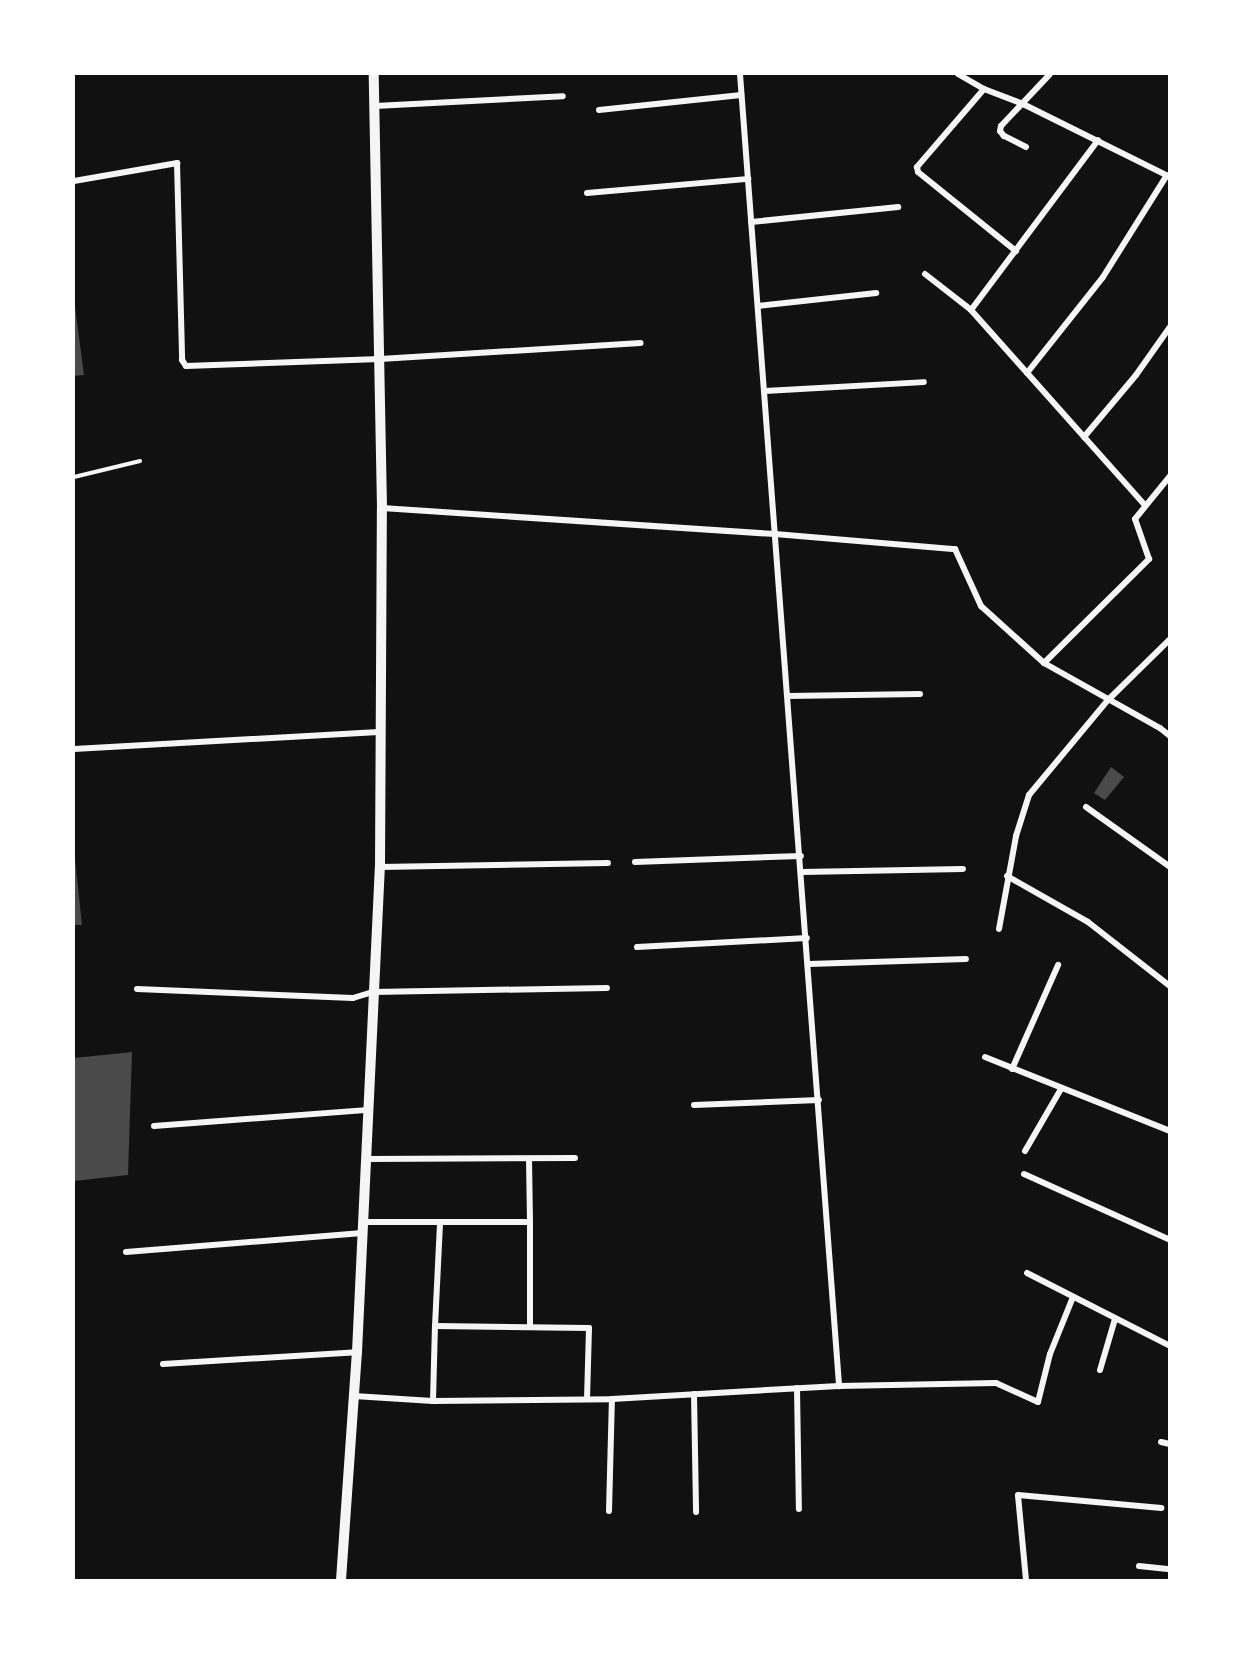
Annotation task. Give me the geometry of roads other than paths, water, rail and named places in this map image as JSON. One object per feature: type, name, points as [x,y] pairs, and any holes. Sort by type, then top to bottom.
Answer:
[{"type":"main road","points":[[341,1581],[357,1352],[380,867],[382,508],[374,74]]},
{"type":"street","points":[[740,74],[801,856],[839,1386]]},
{"type":"street","points":[[958,74],[984,89],[1023,104],[1168,176],[1103,277],[1027,373]]},
{"type":"street","points":[[1026,147],[1000,131],[1001,126],[1050,74]]},
{"type":"street","points":[[984,89],[917,167],[918,172],[1016,250]]},
{"type":"street","points":[[599,110],[741,95]]},
{"type":"street","points":[[375,106],[564,96]]},
{"type":"street","points":[[971,310],[1098,140]]},
{"type":"street","points":[[74,182],[177,163],[182,360],[186,366],[380,359],[641,342]]},
{"type":"street","points":[[587,193],[748,179]]},
{"type":"street","points":[[751,222],[898,207]]},
{"type":"street","points":[[925,274],[971,310],[1145,505]]},
{"type":"street","points":[[758,306],[876,294]]},
{"type":"street","points":[[1084,437],[1136,375],[1170,327]]},
{"type":"street","points":[[765,391],[924,382]]},
{"type":"street","points":[[1044,663],[1149,559],[1135,519],[1170,476]]},
{"type":"street","points":[[382,508],[775,534],[955,549],[981,606],[1044,663],[1160,728],[1170,736]]},
{"type":"street","points":[[999,929],[1007,876],[1029,795],[1108,700],[1170,639]]},
{"type":"street","points":[[788,696],[920,694]]},
{"type":"street","points":[[74,749],[379,732]]},
{"type":"street","points":[[1086,807],[1170,867]]},
{"type":"street","points":[[634,862],[801,856]]},
{"type":"street","points":[[380,867],[608,863]]},
{"type":"street","points":[[802,872],[963,869]]},
{"type":"street","points":[[1007,876],[1088,922],[1170,986]]},
{"type":"street","points":[[637,947],[807,938]]},
{"type":"street","points":[[809,964],[966,959]]},
{"type":"street","points":[[1012,1069],[1058,965]]},
{"type":"street","points":[[137,989],[353,998],[373,992],[607,988]]},
{"type":"street","points":[[985,1058],[1170,1131]]},
{"type":"street","points":[[1024,1151],[1061,1089]]},
{"type":"street","points":[[693,1105],[819,1100]]},
{"type":"street","points":[[154,1126],[368,1110]]},
{"type":"street","points":[[366,1159],[575,1158]]},
{"type":"street","points":[[529,1160],[530,1328]]},
{"type":"street","points":[[1024,1174],[1170,1240]]},
{"type":"street","points":[[126,1252],[440,1222],[530,1222]]},
{"type":"street","points":[[433,1401],[440,1222]]},
{"type":"street","points":[[1027,1273],[1170,1346]]},
{"type":"street","points":[[354,1396],[433,1401],[612,1399],[839,1386],[996,1383],[1038,1402],[1050,1354],[1073,1296]]},
{"type":"street","points":[[1100,1370],[1115,1319]]},
{"type":"street","points":[[435,1326],[589,1328],[587,1398]]},
{"type":"street","points":[[164,1364],[357,1352]]},
{"type":"street","points":[[797,1388],[799,1509]]},
{"type":"street","points":[[694,1394],[696,1512]]},
{"type":"street","points":[[609,1511],[612,1399]]},
{"type":"street","points":[[1161,1442],[1170,1444]]},
{"type":"street","points":[[1026,1581],[1018,1495],[1161,1508]]},
{"type":"street","points":[[1139,1566],[1170,1569]]},
{"type":"lane","points":[[74,477],[140,461]]}]
